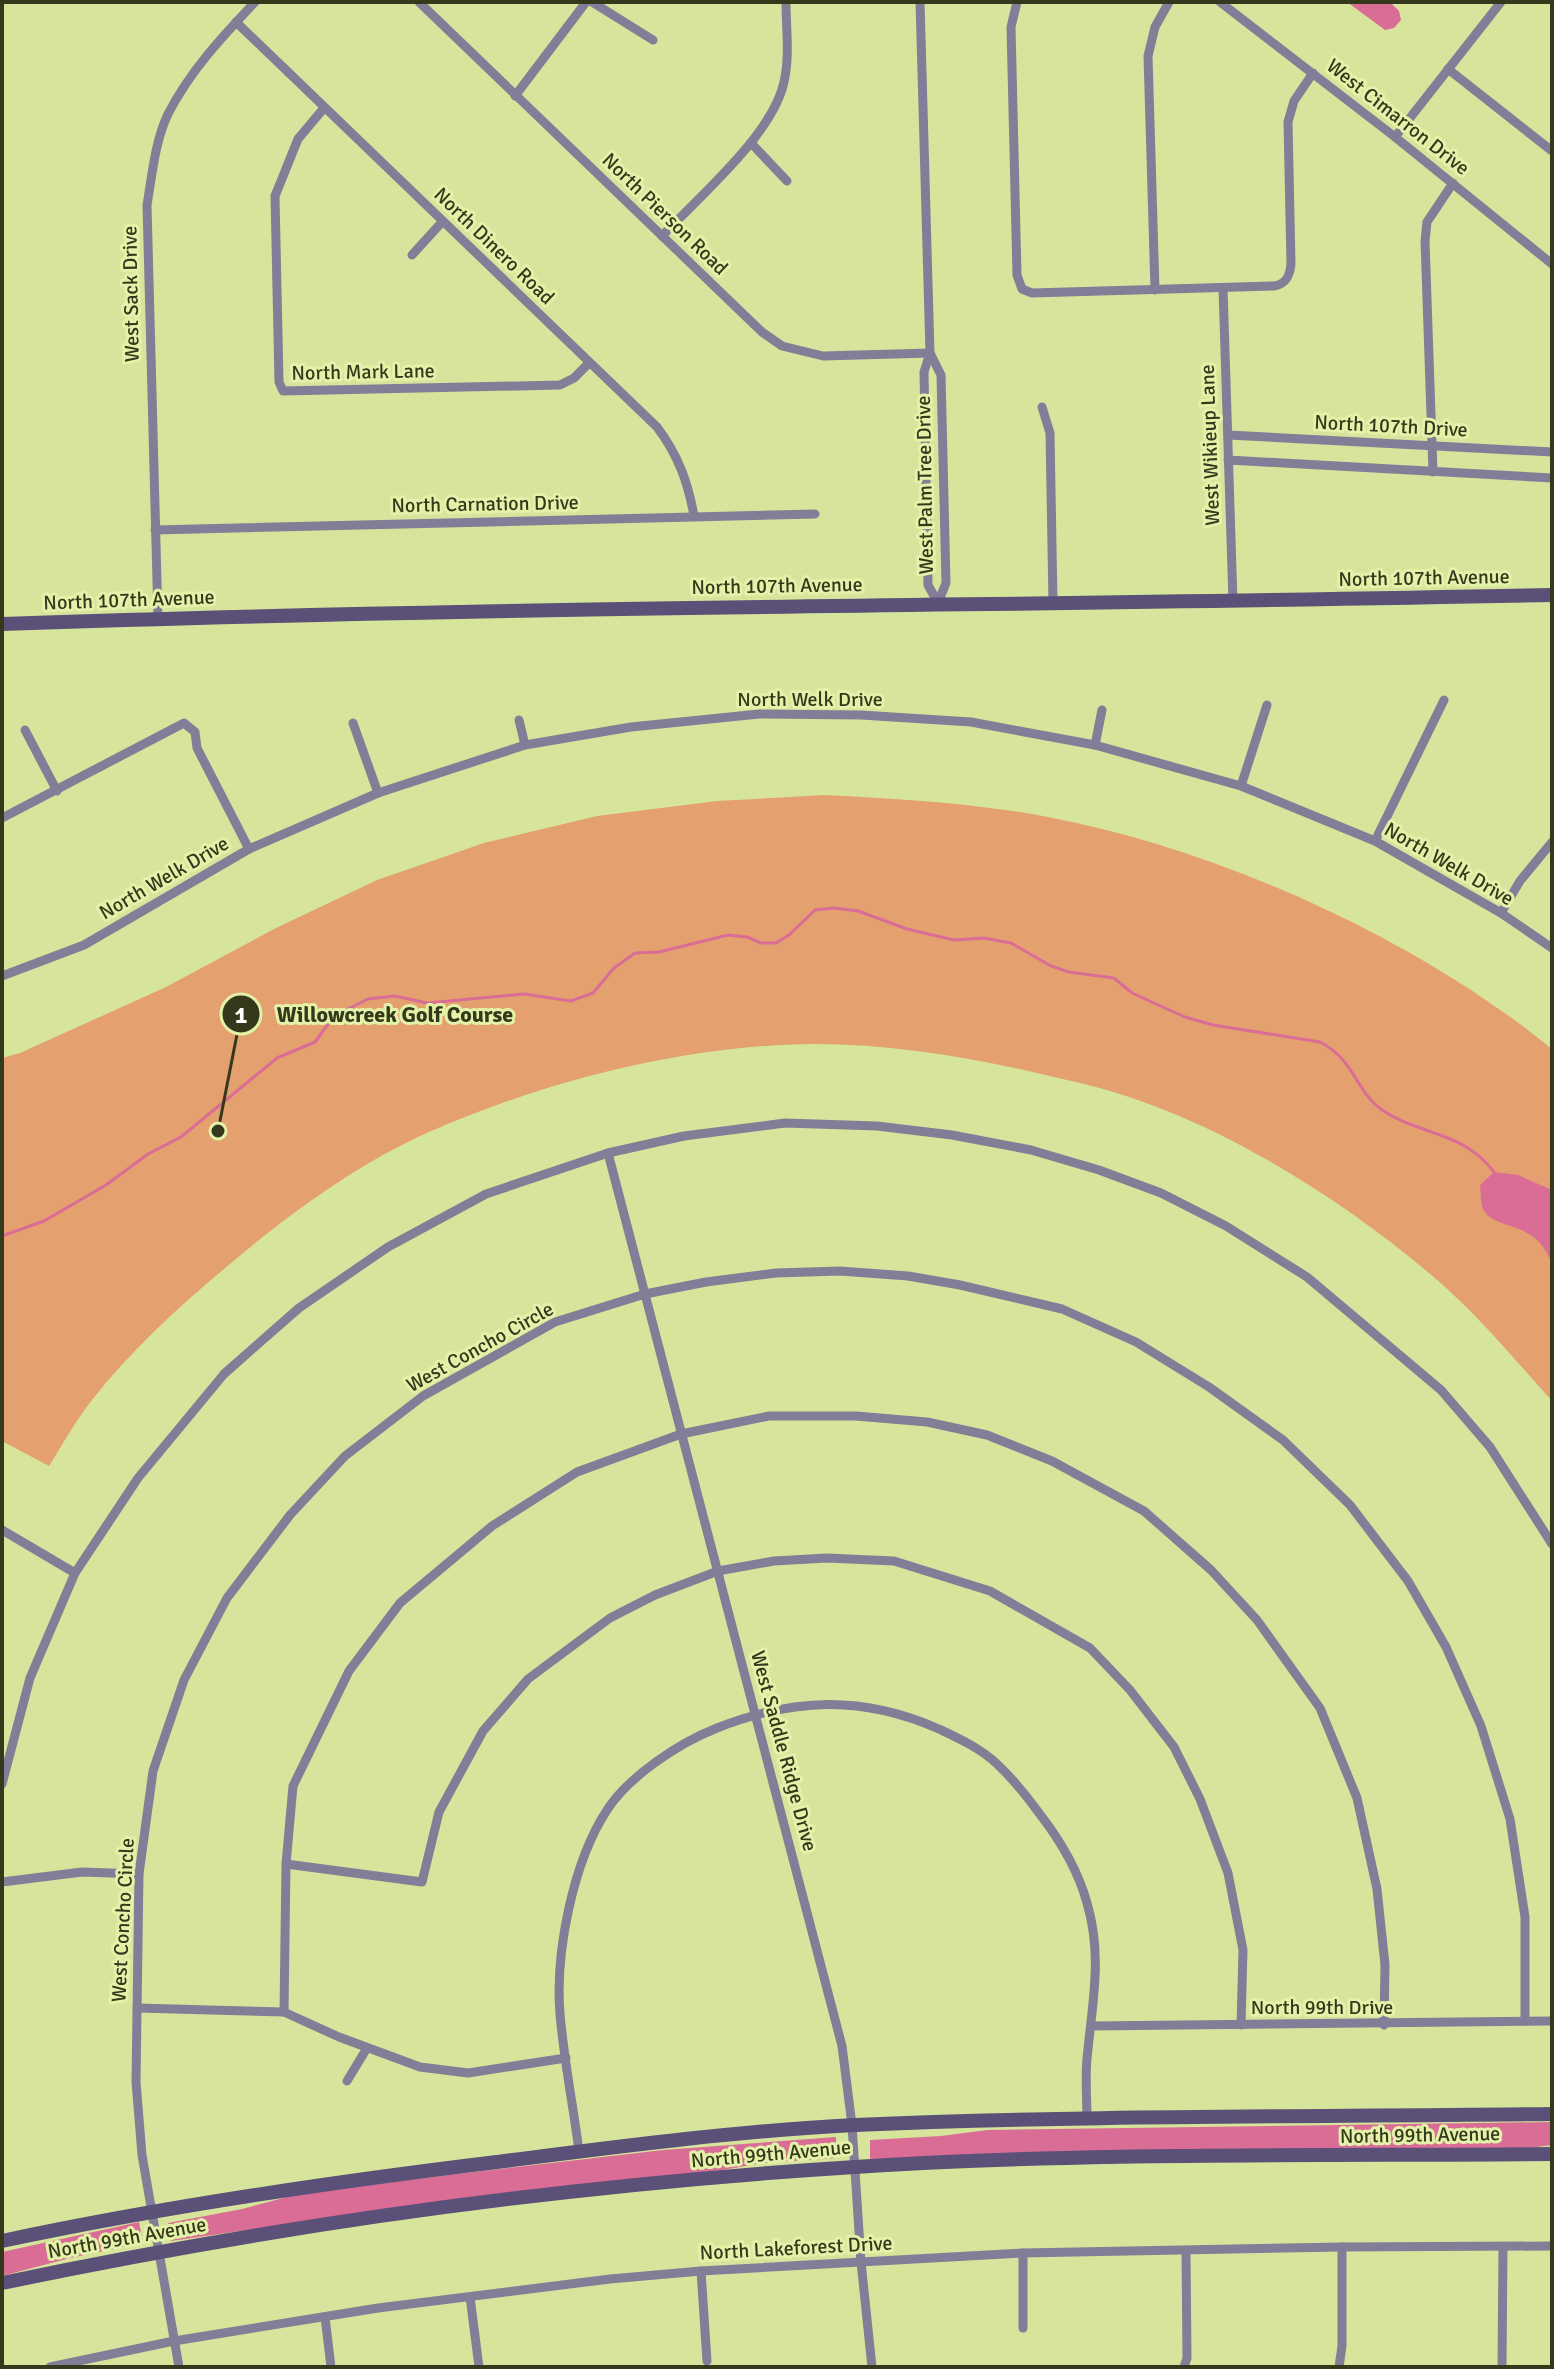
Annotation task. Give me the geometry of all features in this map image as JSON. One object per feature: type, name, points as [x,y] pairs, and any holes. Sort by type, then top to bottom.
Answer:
[{"type":"main road","name":"North 107th Avenue","points":[[2,624],[938,603],[1233,602],[1552,595]]},
{"type":"main road","name":"North 99th Avenue","points":[[2,2241],[151,2210],[352,2180],[579,2151],[852,2125],[1552,2114]]},
{"type":"main road","name":"North 99th Avenue","points":[[2,2283],[158,2252],[380,2215],[610,2188],[854,2167],[1014,2160],[1552,2154]]},
{"type":"street","name":"West Sack Drive","points":[[158,619],[147,205],[167,117],[200,61],[255,2]]},
{"type":"street","name":"North Pierson Road","points":[[419,2],[762,332],[782,346],[823,356],[930,353]]},
{"type":"street","points":[[515,96],[589,2],[653,40]]},
{"type":"street","points":[[662,236],[751,143],[778,101],[787,59],[786,2]]},
{"type":"street","name":"West Palm Tree Drive","points":[[920,2],[930,353],[924,372],[928,585],[938,603]]},
{"type":"street","points":[[1017,2],[1011,27],[1017,275],[1022,289],[1037,293],[1282,284],[1289,275],[1288,122],[1294,101],[1313,73]]},
{"type":"street","points":[[1155,290],[1148,56],[1155,27],[1169,2]]},
{"type":"street","name":"West Cimarron Drive","points":[[1220,2],[1395,137],[1552,264]]},
{"type":"street","points":[[1395,137],[1501,2]]},
{"type":"street","name":"North Dinero Road","points":[[236,22],[664,437],[685,476],[694,516]]},
{"type":"street","points":[[1448,69],[1552,151]]},
{"type":"street","name":"North Mark Lane","points":[[324,108],[298,139],[275,196],[279,382],[283,391],[560,385],[574,378],[589,363]]},
{"type":"street","points":[[751,143],[787,181]]},
{"type":"street","points":[[1433,472],[1425,241],[1427,222],[1453,183]]},
{"type":"street","points":[[412,255],[442,222]]},
{"type":"street","name":"West Wikieup Lane","points":[[1223,288],[1233,602]]},
{"type":"street","name":"West Palm Tree Drive","points":[[930,353],[941,375],[946,583],[938,603]]},
{"type":"street","points":[[1042,407],[1050,433],[1053,603]]},
{"type":"street","name":"North 107th Drive","points":[[1228,435],[1552,452]]},
{"type":"street","points":[[1228,460],[1552,478]]},
{"type":"street","name":"North Carnation Drive","points":[[155,530],[815,514]]},
{"type":"street","points":[[1375,841],[1444,700]]},
{"type":"street","points":[[1241,786],[1267,705]]},
{"type":"street","points":[[1095,745],[1102,710]]},
{"type":"street","name":"North Welk Drive","points":[[2,976],[84,945],[249,849],[378,793],[525,745],[631,727],[759,714],[861,715],[971,722],[1095,745],[1182,767],[1241,786],[1375,841],[1501,913],[1552,948]]},
{"type":"street","points":[[519,720],[525,745]]},
{"type":"street","points":[[2,818],[184,723],[195,732],[197,748],[249,849]]},
{"type":"street","points":[[353,723],[378,793]]},
{"type":"street","points":[[25,730],[57,791]]},
{"type":"street","points":[[1501,913],[1520,881],[1552,842]]},
{"type":"street","points":[[2,1784],[30,1678],[75,1573],[138,1478],[224,1374],[299,1308],[388,1247],[486,1194],[608,1153],[684,1136],[785,1123],[877,1126],[952,1135],[1031,1150],[1161,1193],[1226,1226],[1307,1277],[1441,1390],[1490,1447],[1549,1532],[1552,1544]]},
{"type":"street","name":"West Saddle Ridge Drive","points":[[608,1153],[842,2046],[852,2125],[872,2367]]},
{"type":"street","name":"West Concho Circle","points":[[179,2367],[136,2106],[139,1874],[153,1771],[184,1680],[227,1598],[290,1515],[345,1456],[423,1396],[555,1322],[645,1294],[706,1282],[802,1272],[840,1271],[908,1276],[960,1285],[1062,1309],[1136,1342],[1209,1387],[1283,1440],[1350,1505],[1408,1581],[1446,1647],[1481,1726],[1510,1819],[1525,1917],[1525,2021]]},
{"type":"street","points":[[284,2012],[286,1864],[293,1786],[349,1671],[400,1603],[492,1526],[577,1472],[681,1434],[769,1416],[856,1416],[927,1422],[987,1435],[1052,1461],[1144,1511],[1211,1570],[1257,1620],[1320,1708],[1357,1798],[1377,1889],[1385,1965],[1384,2025]]},
{"type":"street","points":[[2,1530],[75,1573]]},
{"type":"street","points":[[286,1864],[422,1882],[439,1812],[483,1731],[528,1679],[574,1642],[610,1618],[655,1595],[718,1571],[774,1561],[827,1558],[894,1561],[990,1591],[1090,1648],[1130,1690],[1174,1747],[1200,1799],[1228,1873],[1243,1950],[1241,2025]]},
{"type":"street","points":[[579,2151],[559,2011],[563,1934],[579,1869],[607,1809],[643,1771],[693,1738],[754,1714],[829,1703],[872,1707],[908,1716],[960,1739],[994,1761],[1021,1788],[1061,1842],[1087,1902],[1097,1958],[1087,2060],[1087,2119]]},
{"type":"street","points":[[2,1882],[82,1872],[139,1874]]},
{"type":"street","points":[[137,2008],[284,2012],[420,2067],[468,2073],[566,2058]]},
{"type":"street","name":"North 99th Drive","points":[[1092,2026],[1552,2021]]},
{"type":"street","points":[[347,2081],[367,2048]]},
{"type":"street","name":"North Lakeforest Drive","points":[[50,2367],[174,2341],[325,2317],[610,2279],[701,2271],[1023,2253],[1552,2246]]},
{"type":"street","points":[[1339,2367],[1342,2346],[1342,2247]]},
{"type":"street","points":[[1502,2367],[1503,2247]]},
{"type":"street","points":[[1184,2367],[1187,2358],[1186,2251]]},
{"type":"street","points":[[1023,2253],[1023,2328]]},
{"type":"street","points":[[701,2271],[707,2361]]},
{"type":"street","points":[[470,2297],[479,2367]]},
{"type":"street","points":[[325,2317],[331,2367]]},
{"type":"shaded area","points":[[1347,2],[1390,2],[1399,11],[1401,20],[1394,28],[1385,30]]},
{"type":"shaded area","points":[[825,795],[937,802],[1020,812],[1114,832],[1181,852],[1314,904],[1378,936],[1440,971],[1552,1049],[1552,1401],[1467,1308],[1403,1252],[1332,1200],[1215,1132],[1121,1094],[1024,1070],[919,1051],[814,1044],[716,1051],[617,1069],[520,1097],[401,1145],[296,1212],[189,1299],[107,1382],[80,1416],[49,1466],[2,1441],[2,1058],[20,1053],[166,987],[274,929],[377,880],[484,843],[597,816],[717,801]]},
{"type":"shaded area","points":[[1494,1172],[1518,1175],[1552,1190],[1552,1264],[1536,1239],[1498,1222],[1484,1211],[1480,1185]]},
{"type":"shaded area","points":[[1552,2122],[1552,2145],[1529,2148],[870,2159],[870,2140],[987,2130]]},
{"type":"shaded area","points":[[836,2137],[836,2158],[762,2163],[483,2196],[171,2241],[168,2223],[354,2186],[663,2150]]},
{"type":"shaded area","points":[[139,2222],[143,2243],[2,2276],[2,2252]]},
{"type":"waterway","points":[[2,1236],[44,1221],[106,1185],[148,1154],[181,1137],[277,1058],[315,1042],[334,1016],[368,999],[395,996],[427,1003],[524,994],[571,1001],[593,993],[614,968],[635,953],[659,952],[728,935],[747,937],[761,943],[776,943],[815,910],[834,908],[858,911],[907,929],[954,940],[984,938],[1011,943],[1051,966],[1069,972],[1114,978],[1132,993],[1185,1017],[1213,1025],[1320,1042],[1341,1058],[1373,1103],[1382,1110],[1468,1148],[1494,1172]]},
{"type":"place","name":"Willowcreek Golf Course","points":[[218,1131]]}]
